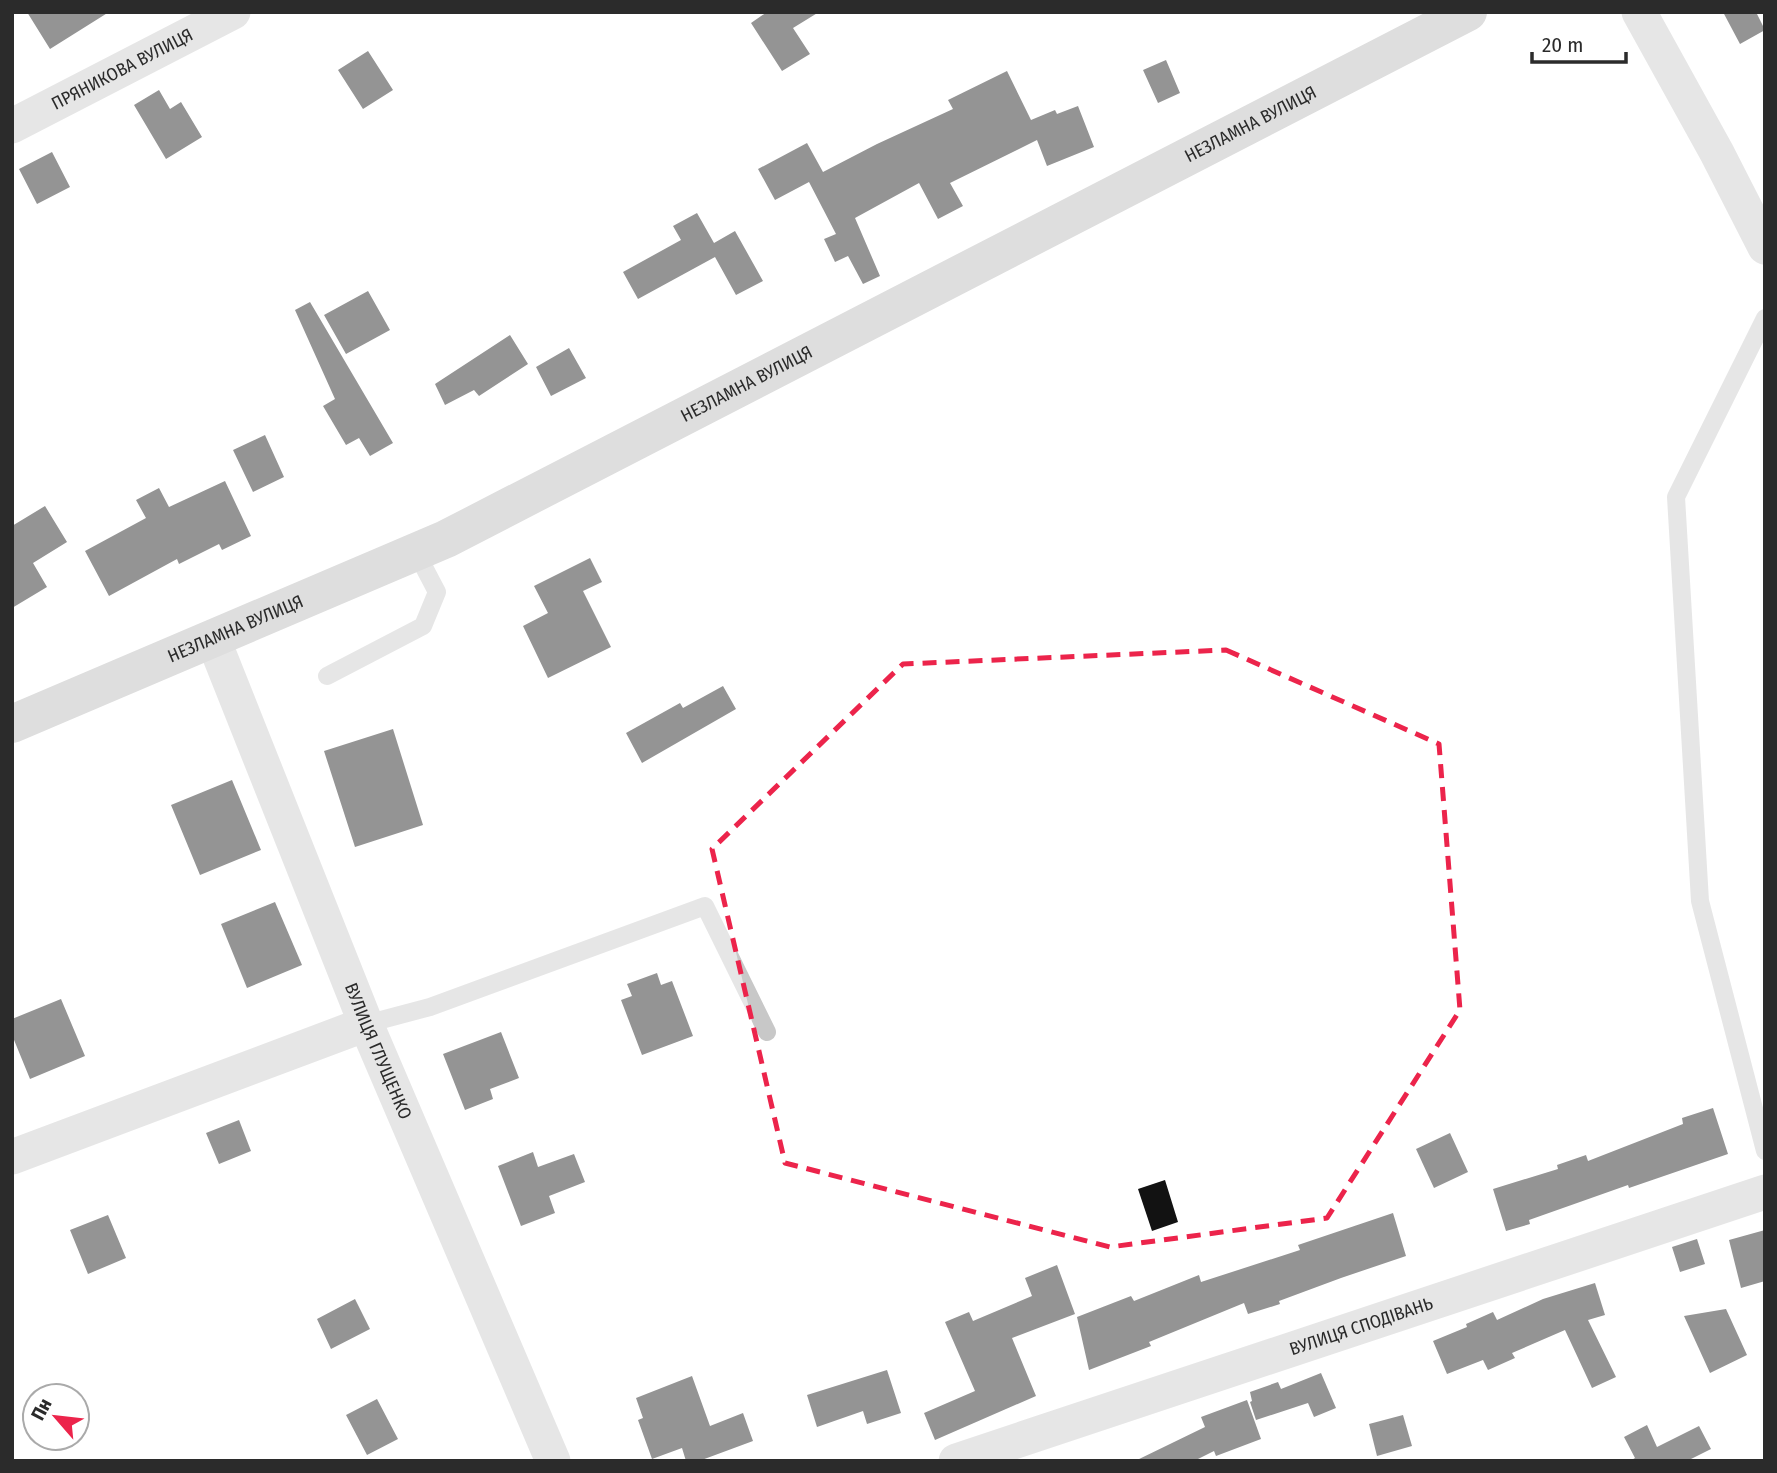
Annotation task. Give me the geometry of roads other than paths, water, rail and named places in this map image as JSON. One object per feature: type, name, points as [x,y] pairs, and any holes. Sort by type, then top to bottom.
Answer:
[{"type":"street","name":"ПРЯНИКОВА ВУЛИЦЯ","points":[[12,126],[233,12]]},
{"type":"street","name":"НЕЗЛАМНА ВУЛИЦЯ","points":[[12,724],[446,539],[1468,12]]},
{"type":"street","points":[[1639,12],[1717,153],[1765,247]]},
{"type":"street","name":"ВУЛИЦЯ ГЛУЩЕНКО","points":[[213,639],[366,1024],[553,1461]]},
{"type":"street","points":[[12,1157],[366,1024]]},
{"type":"street","name":"ВУЛИЦЯ СПОДІВАНЬ","points":[[956,1461],[1765,1192]]},
{"type":"lane","points":[[1765,318],[1676,497],[1700,901],[1765,1151]]},
{"type":"lane","points":[[327,676],[423,626],[437,592],[416,552]]},
{"type":"lane","points":[[366,1024],[430,1007],[705,906],[767,1032]]}]
